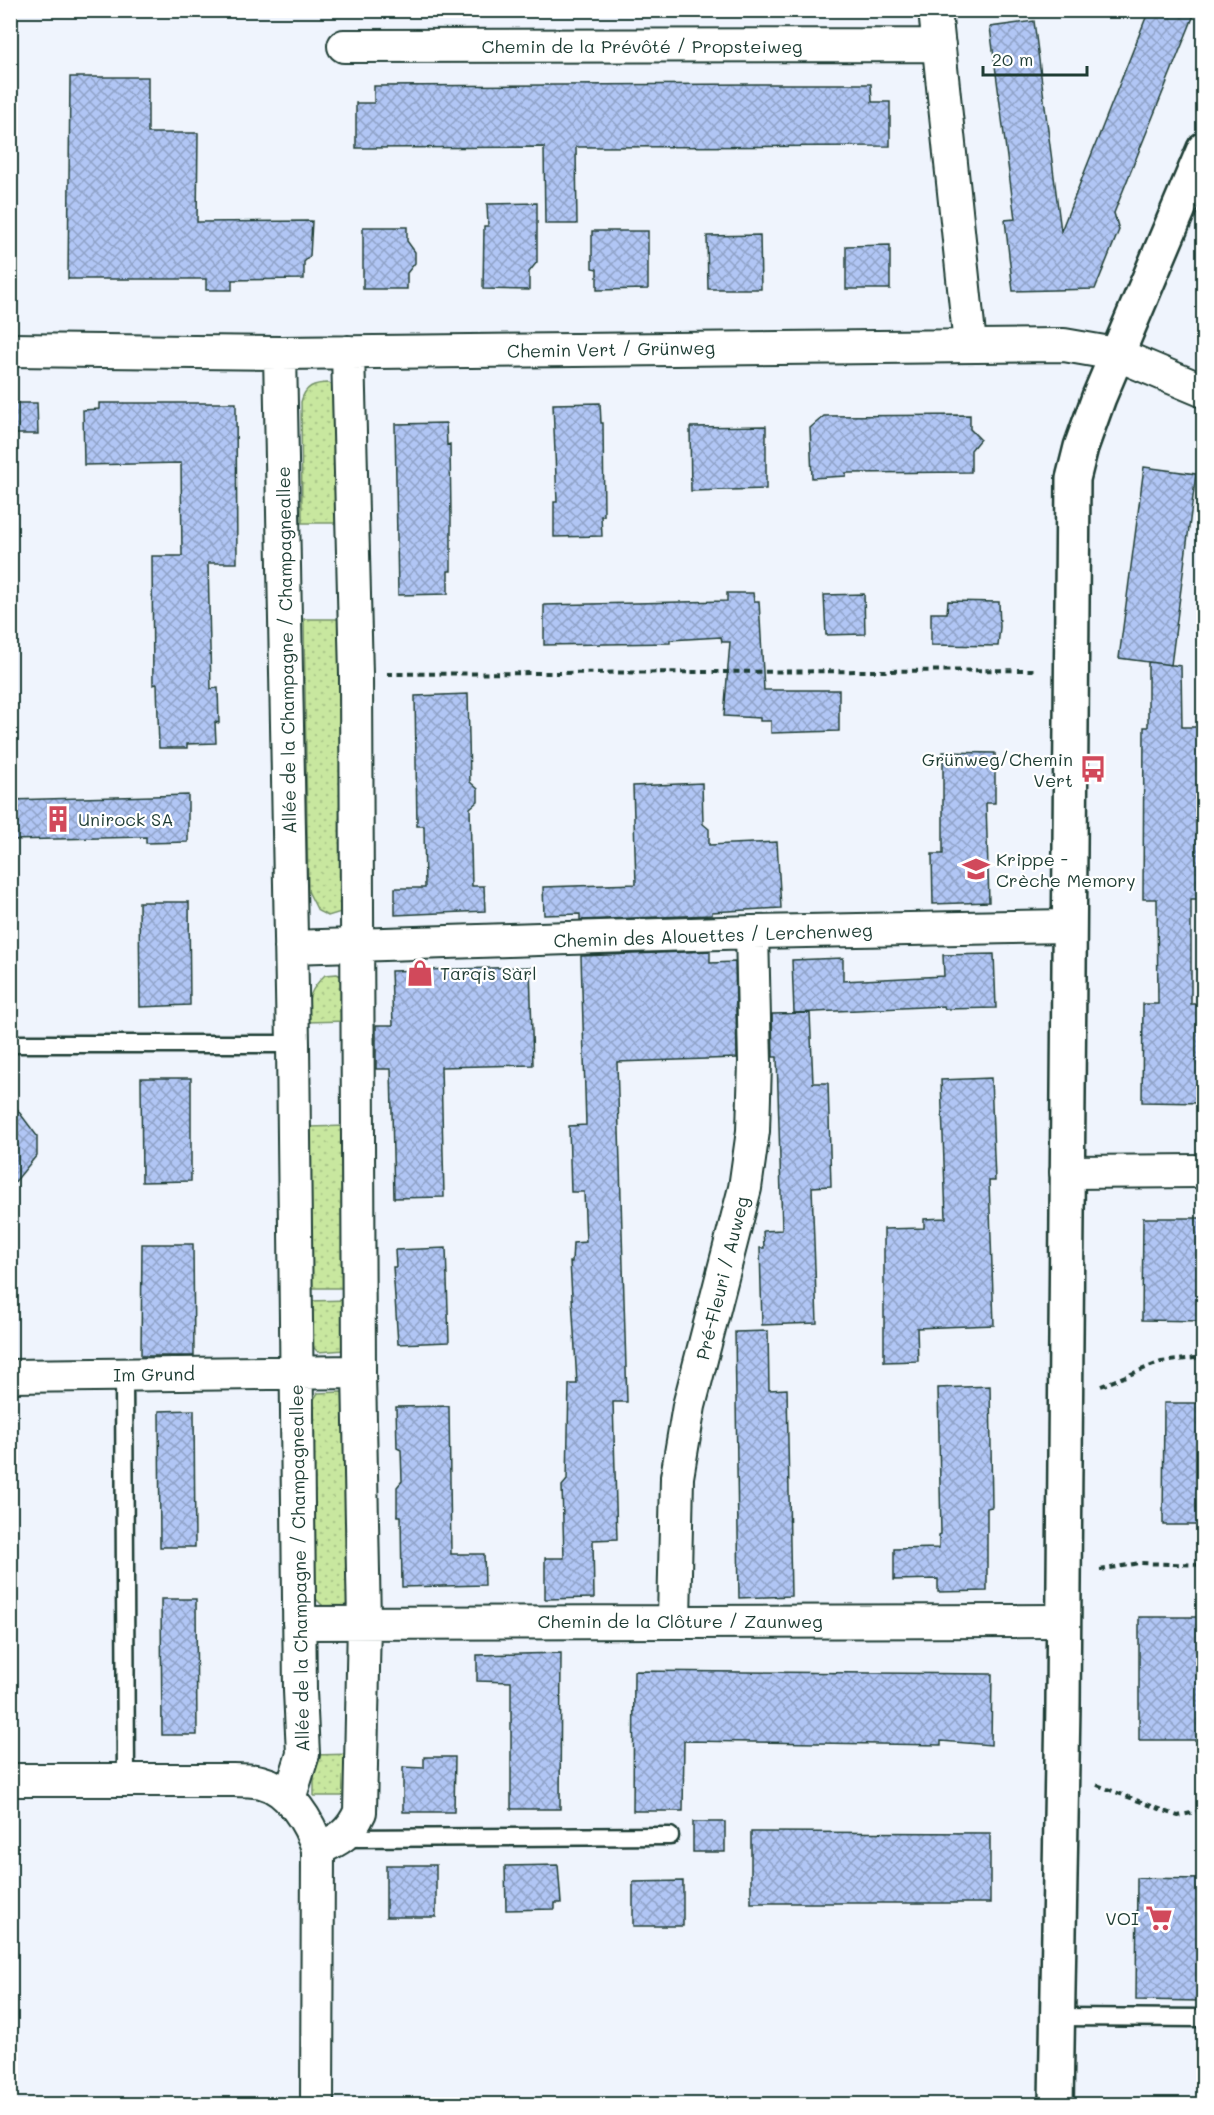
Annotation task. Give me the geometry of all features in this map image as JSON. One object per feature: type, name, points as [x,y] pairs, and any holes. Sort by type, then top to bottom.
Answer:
[{"type":"street","points":[[935,10],[970,345]]},
{"type":"street","name":"Chemin de la Prévôté / Propsteiweg","points":[[344,46],[939,45]]},
{"type":"street","points":[[1056,2104],[1073,479],[1081,447],[1116,354],[1136,315],[1203,149]]},
{"type":"street","name":"Chemin Vert / Grünweg","points":[[10,350],[280,353],[1064,345],[1116,354],[1203,391]]},
{"type":"street","points":[[330,1844],[353,1827],[360,1812],[364,1622],[359,1372],[357,675],[348,352]]},
{"type":"street","name":"Allée de la Champagne / Champagneallee","points":[[280,353],[293,1044],[299,1623],[303,1754],[289,1799]]},
{"type":"street","name":"Chemin des Alouettes / Lerchenweg","points":[[359,946],[752,932],[1068,926]]},
{"type":"street","name":"Pré-Fleuri / Auweg","points":[[674,1621],[677,1477],[689,1406],[745,1188],[753,1131],[756,1062],[752,932]]},
{"type":"street","points":[[291,947],[359,946]]},
{"type":"street","points":[[1066,1172],[1203,1171]]},
{"type":"street","name":"Allée de la Champagne / Champagneallee","points":[[297,1371],[359,1372]]},
{"type":"street","name":"Im Grund","points":[[10,1376],[297,1371]]},
{"type":"street","name":"Chemin de la Clôture / Zaunweg","points":[[299,1623],[1062,1621]]},
{"type":"street","points":[[10,1780],[232,1779],[261,1782],[289,1799],[312,1832],[330,1844]]},
{"type":"street","points":[[317,2104],[330,1844]]},
{"type":"lane","points":[[10,1044],[293,1044]]},
{"type":"lane","points":[[124,1374],[126,1780]]},
{"type":"lane","points":[[330,1844],[670,1836]]},
{"type":"lane","points":[[1058,2017],[1203,2018]]},
{"type":"path","points":[[357,675],[1034,670]]},
{"type":"path","points":[[1101,1386],[1161,1362],[1203,1357]]},
{"type":"path","points":[[1100,1570],[1139,1563],[1203,1565]]},
{"type":"path","points":[[1097,1785],[1178,1816],[1203,1810]]},
{"type":"green space","points":[[329,383],[336,388],[342,523],[302,523],[301,402],[305,392],[311,386]]},
{"type":"green space","points":[[304,619],[343,619],[341,912],[328,916],[318,911],[308,891]]},
{"type":"green space","points":[[337,974],[343,977],[347,1021],[306,1022],[308,1002],[312,991],[325,975]]},
{"type":"green space","points":[[348,1126],[351,1288],[310,1288],[308,1127]]},
{"type":"green space","points":[[349,1300],[345,1350],[318,1352],[311,1345],[310,1301]]},
{"type":"green space","points":[[318,1393],[345,1393],[350,1603],[344,1606],[323,1606],[314,1597],[312,1402]]},
{"type":"green space","points":[[354,1754],[355,1796],[314,1796],[314,1755]]},
{"type":"building","points":[[1149,10],[1196,10],[1114,213],[1119,230],[1095,289],[1013,291],[1005,220],[1015,219],[990,27],[1034,21],[1061,231]]},
{"type":"building","points":[[70,77],[148,77],[148,133],[198,133],[197,222],[312,221],[310,256],[304,262],[304,279],[232,280],[232,290],[206,290],[206,279],[68,279]]},
{"type":"building","points":[[871,84],[872,102],[890,102],[890,146],[576,147],[577,224],[545,224],[544,147],[356,148],[356,103],[374,103],[374,86]]},
{"type":"building","points":[[537,203],[537,262],[529,272],[529,290],[483,289],[484,226],[488,226],[487,204]]},
{"type":"building","points":[[363,227],[407,227],[407,241],[415,252],[415,263],[407,273],[407,289],[363,289]]},
{"type":"building","points":[[592,231],[648,231],[648,289],[597,290],[597,269],[592,268]]},
{"type":"building","points":[[760,235],[761,289],[708,289],[707,236]]},
{"type":"building","points":[[890,245],[890,289],[846,289],[846,246]]},
{"type":"building","points":[[10,403],[37,403],[38,434],[10,434]]},
{"type":"building","points":[[99,403],[236,403],[237,563],[208,563],[211,689],[218,688],[219,723],[215,722],[216,743],[187,744],[187,748],[159,748],[157,684],[153,685],[152,556],[182,556],[181,463],[84,465],[83,410],[99,409]]},
{"type":"building","points":[[600,403],[601,423],[603,423],[604,516],[601,516],[602,536],[554,537],[554,502],[557,502],[553,404]]},
{"type":"building","points":[[970,415],[970,429],[980,439],[971,450],[971,472],[846,473],[846,476],[812,478],[810,428],[824,416]]},
{"type":"building","points":[[446,423],[447,445],[450,444],[451,517],[451,571],[448,571],[448,594],[398,595],[395,424]]},
{"type":"building","points":[[766,426],[766,489],[691,491],[690,427]]},
{"type":"building","points":[[1144,467],[1196,474],[1171,665],[1119,658]]},
{"type":"building","points":[[727,593],[753,593],[754,601],[759,601],[764,690],[839,690],[839,731],[771,733],[771,721],[760,721],[760,718],[724,716],[730,642],[722,642],[721,637],[670,640],[670,643],[544,645],[544,605],[727,601]]},
{"type":"building","points":[[864,594],[865,634],[826,635],[824,595]]},
{"type":"building","points":[[948,601],[999,602],[998,646],[931,645],[931,613],[947,613]]},
{"type":"building","points":[[1148,662],[1181,666],[1182,727],[1201,727],[1201,899],[1191,899],[1191,1004],[1203,1004],[1203,1103],[1142,1102],[1143,1004],[1158,1004],[1157,899],[1143,899],[1144,727],[1148,727]]},
{"type":"building","points":[[468,694],[470,782],[478,789],[478,801],[470,808],[472,886],[484,886],[485,911],[395,915],[395,888],[425,888],[424,826],[417,826],[415,696]]},
{"type":"building","points":[[943,752],[995,753],[995,803],[986,803],[989,902],[933,904],[932,854],[943,854]]},
{"type":"building","points":[[702,783],[703,824],[709,829],[709,845],[777,842],[781,908],[712,912],[712,915],[580,920],[580,914],[544,915],[543,887],[636,884],[633,786]]},
{"type":"building","points":[[188,795],[188,842],[146,843],[146,837],[10,840],[10,800]]},
{"type":"building","points":[[139,902],[189,902],[190,1005],[140,1007]]},
{"type":"building","points":[[710,951],[710,963],[735,962],[737,1058],[617,1062],[627,1402],[613,1402],[617,1539],[593,1540],[594,1598],[545,1599],[545,1558],[564,1558],[562,1486],[567,1480],[569,1384],[577,1384],[570,1262],[572,1262],[573,1243],[586,1242],[584,1192],[571,1192],[569,1126],[586,1125],[581,956]]},
{"type":"building","points":[[994,954],[996,1008],[945,1009],[944,1006],[794,1013],[792,960],[843,958],[843,981],[944,976],[943,955]]},
{"type":"building","points":[[530,967],[533,1065],[441,1067],[444,1197],[394,1198],[391,1069],[376,1069],[376,1025],[393,1025],[391,971]]},
{"type":"building","points":[[810,1013],[813,1083],[828,1083],[831,1186],[812,1187],[817,1323],[762,1325],[760,1248],[764,1248],[763,1231],[782,1230],[777,1057],[773,1057],[772,1014]]},
{"type":"building","points":[[141,1078],[191,1078],[191,1181],[142,1182]]},
{"type":"building","points":[[991,1078],[995,1181],[989,1181],[994,1325],[917,1328],[918,1361],[884,1362],[884,1229],[924,1228],[924,1219],[946,1218],[941,1080]]},
{"type":"building","points":[[10,1100],[37,1136],[37,1155],[10,1188]]},
{"type":"building","points":[[1143,1218],[1203,1218],[1203,1321],[1142,1320]]},
{"type":"building","points":[[142,1244],[193,1244],[194,1356],[141,1356]]},
{"type":"building","points":[[446,1248],[449,1342],[398,1344],[393,1267],[396,1267],[395,1250]]},
{"type":"building","points":[[768,1331],[769,1390],[787,1389],[791,1596],[739,1598],[735,1332]]},
{"type":"building","points":[[990,1386],[992,1507],[987,1508],[987,1591],[938,1592],[938,1579],[894,1580],[894,1549],[939,1548],[939,1535],[941,1534],[938,1388]]},
{"type":"building","points":[[1164,1403],[1203,1403],[1203,1525],[1163,1525]]},
{"type":"building","points":[[449,1406],[451,1554],[484,1554],[485,1585],[402,1587],[401,1516],[397,1516],[397,1487],[402,1481],[401,1450],[397,1448],[396,1407]]},
{"type":"building","points":[[194,1410],[195,1547],[160,1547],[159,1411]]},
{"type":"building","points":[[161,1599],[196,1599],[197,1735],[162,1735]]},
{"type":"building","points":[[1139,1617],[1203,1617],[1203,1740],[1139,1740]]},
{"type":"building","points":[[561,1653],[560,1809],[511,1809],[511,1682],[477,1681],[477,1655]]},
{"type":"building","points":[[634,1671],[992,1674],[991,1745],[941,1741],[941,1745],[684,1741],[683,1811],[633,1811]]},
{"type":"building","points":[[424,1757],[455,1757],[454,1812],[403,1812],[403,1767],[424,1768]]},
{"type":"building","points":[[693,1822],[725,1822],[725,1852],[693,1852]]},
{"type":"building","points":[[751,1832],[990,1833],[990,1903],[751,1903]]},
{"type":"building","points":[[386,1865],[436,1865],[436,1917],[386,1917]]},
{"type":"building","points":[[558,1865],[561,1903],[555,1903],[555,1909],[506,1910],[505,1866]]},
{"type":"building","points":[[1137,1878],[1203,1879],[1203,2001],[1136,2000]]},
{"type":"building","points":[[683,1881],[683,1926],[633,1926],[633,1882]]},
{"type":"place","name":"Grünweg/Chemin Vert","points":[[1093,769]]},
{"type":"place","name":"Unirock SA","points":[[58,819]]},
{"type":"place","name":"Krippe - Crèche Memory","points":[[976,869]]},
{"type":"place","name":"Tarqis Sàrl","points":[[420,973]]},
{"type":"place","name":"VOI","points":[[1159,1918]]}]
